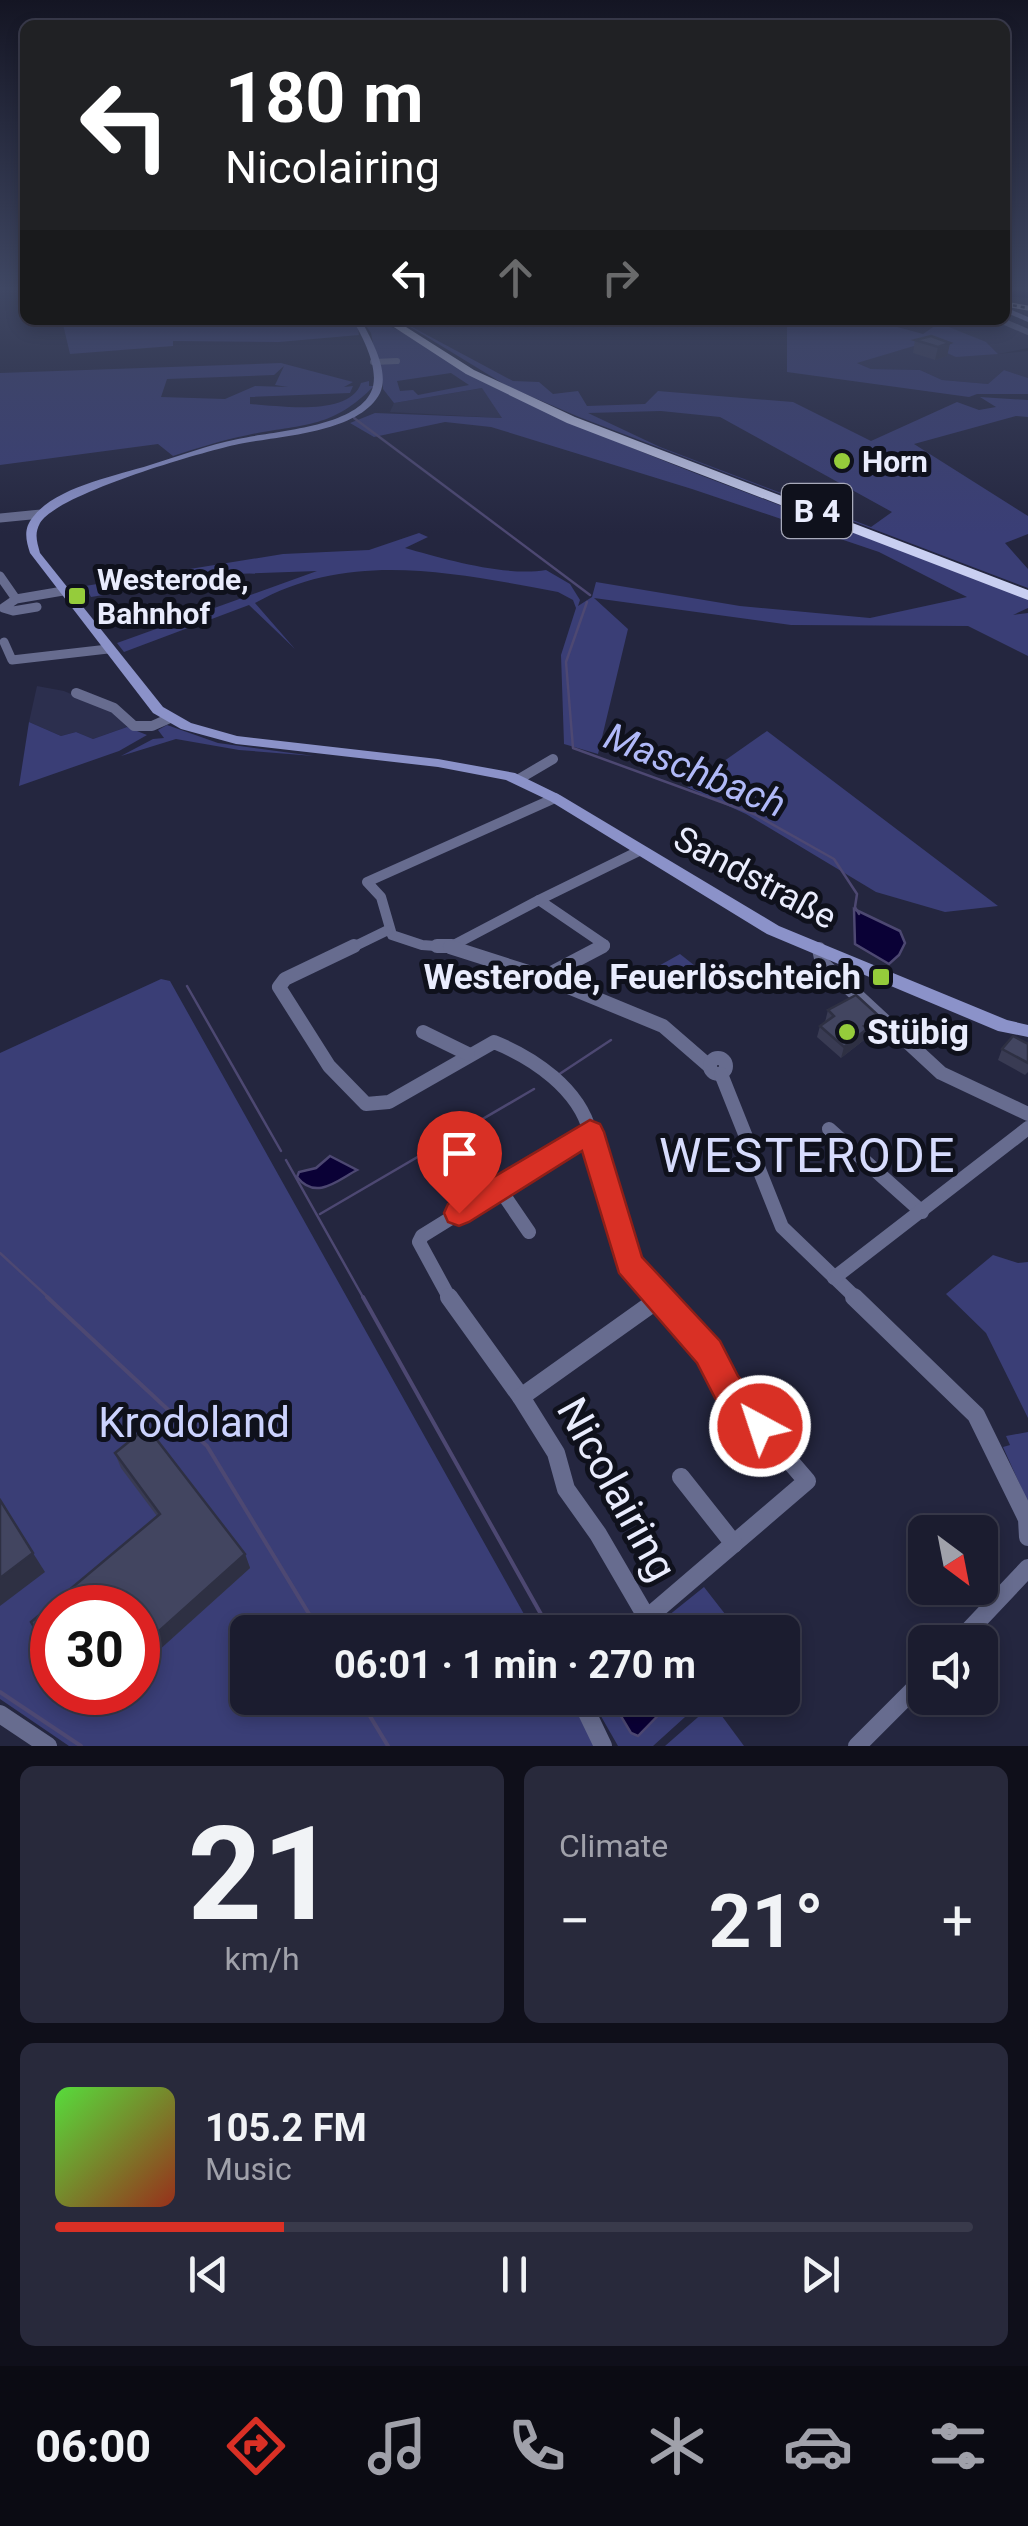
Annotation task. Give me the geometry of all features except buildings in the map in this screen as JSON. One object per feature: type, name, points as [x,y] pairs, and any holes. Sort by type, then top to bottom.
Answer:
[{"type":"highway","name":"B 4","points":[[474,371],[604,434],[1019,589]]},
{"type":"street","points":[[0,518],[41,514],[84,489],[234,442],[312,428],[356,412],[376,392],[374,371]]},
{"type":"street","name":"Sandstraße","points":[[41,514],[31,528],[30,543],[144,696],[170,718],[199,731],[236,740],[438,763],[519,779],[760,923],[1004,1026],[1028,1031]]},
{"type":"street","points":[[1,580],[16,599]]},
{"type":"street","points":[[37,607],[14,611],[3,608],[16,599],[63,591]]},
{"type":"street","points":[[4,642],[12,660],[108,649]]},
{"type":"street","name":"Sandstraße","points":[[76,693],[114,708],[134,726],[152,726],[170,718]]},
{"type":"street","points":[[519,779],[553,760]]},
{"type":"street","points":[[556,798],[367,882],[381,897],[388,930],[400,940],[450,947],[544,977],[664,1026],[714,1069],[777,1217],[976,1416],[1027,1519],[1028,1537]]},
{"type":"street","points":[[450,947],[641,850]]},
{"type":"street","points":[[539,900],[605,946],[544,977]]},
{"type":"street","points":[[388,930],[285,978],[279,987],[298,1020],[353,1094],[366,1104],[388,1102],[468,1054]]},
{"type":"street","points":[[820,949],[822,963],[923,1060],[962,1085],[1028,1114]]},
{"type":"street","points":[[423,1032],[468,1054]]},
{"type":"street","name":"Nicolairing","points":[[468,1054],[494,1042],[508,1046],[583,1109],[625,1257],[708,1352],[726,1387],[807,1481],[651,1615]]},
{"type":"street","points":[[834,1278],[1028,1128]]},
{"type":"street","points":[[829,1129],[922,1212]]},
{"type":"street","name":"Nicolairing","points":[[590,1132],[422,1236],[419,1242],[476,1338],[496,1359],[556,1453],[566,1489],[598,1534],[645,1615]]},
{"type":"street","points":[[499,1188],[529,1232]]},
{"type":"street","name":"Nicolairing","points":[[522,1397],[660,1298]]},
{"type":"street","name":"Nicolairing","points":[[681,1477],[734,1544]]},
{"type":"street","points":[[974,1625],[1028,1568]]},
{"type":"street","points":[[857,1746],[908,1695]]},
{"type":"street","points":[[0,1714],[48,1746]]},
{"type":"street","points":[[588,1715],[602,1746]]},
{"type":"shaded area","points":[[923,371],[1002,371],[988,384],[942,380]]},
{"type":"shaded area","points":[[1008,371],[1028,371],[1028,378]]},
{"type":"shaded area","points":[[483,388],[503,418],[390,412],[394,403]]},
{"type":"shaded area","points":[[37,686],[64,691],[115,713],[127,727],[93,739],[76,732],[61,736],[29,722]]},
{"type":"shaded area","points":[[854,909],[900,931],[905,943],[889,964],[855,944]]},
{"type":"shaded area","points":[[330,1156],[357,1170],[319,1188],[304,1184],[297,1177],[299,1172],[316,1168]]},
{"type":"shaded area","points":[[620,1715],[658,1715],[638,1736],[631,1733]]},
{"type":"green space","points":[[278,371],[274,375],[167,379],[161,397],[225,399],[255,386],[288,387],[275,385],[281,371],[313,371],[353,382],[344,387],[353,386],[350,393],[250,397],[250,404],[295,407],[329,405],[354,394],[361,383],[369,381],[369,386],[374,386],[330,418],[229,439],[173,456],[158,444],[0,465],[0,373]]},
{"type":"green space","points":[[381,371],[466,371],[616,441],[1028,598],[1028,608],[1013,615],[1028,613],[1028,656],[968,626],[791,625],[594,598],[628,629],[598,754],[564,744],[561,655],[576,608],[573,600],[558,592],[404,570],[328,576],[291,586],[255,603],[295,649],[249,605],[124,652],[117,643],[317,571],[235,574],[91,597],[85,586],[283,554],[369,550],[419,533],[428,537],[405,548],[494,569],[546,570],[570,584],[580,600],[578,606],[592,597],[596,582],[740,606],[870,618],[967,597],[879,552],[491,427],[445,422],[374,437],[350,423],[375,413],[502,418],[482,388],[394,403],[383,389]],"holes":[[[451,373],[469,385],[418,395],[413,390],[400,391],[397,381]]]},
{"type":"green space","name":"Horn","points":[[483,371],[495,371],[513,381],[539,382],[553,394],[578,391],[587,406],[645,404],[658,391],[793,402],[871,441],[957,402],[979,410],[996,407],[980,397],[1028,400],[1028,417],[1016,416],[914,444],[1028,516],[1028,534],[1005,543],[1028,569],[1028,588],[579,417]],"holes":[[[661,411],[720,417],[892,512],[871,527],[660,447],[588,413]]]},
{"type":"green space","points":[[923,371],[942,380],[988,384],[1002,371],[1008,371],[1028,378],[1028,394],[969,397],[787,372]]},
{"type":"green space","points":[[29,722],[61,736],[76,732],[93,739],[127,727],[147,735],[119,751],[19,786]]},
{"type":"green space","points":[[167,725],[218,743],[314,756],[239,750],[176,739],[121,756],[153,739],[164,738],[158,730]]},
{"type":"green space","points":[[767,731],[998,906],[945,912],[876,892],[746,814],[687,787]]},
{"type":"green space","points":[[680,954],[709,977],[684,992],[655,968]]},
{"type":"green space","name":"Krodoland","points":[[161,979],[170,981],[524,1615],[230,1615],[230,1715],[580,1715],[598,1746],[69,1746],[0,1699],[0,1053]]},
{"type":"green space","points":[[993,1255],[1028,1262],[1028,1418],[986,1333],[946,1294]]},
{"type":"green space","points":[[1028,1432],[1028,1503],[1003,1447],[1010,1445],[1006,1436]]},
{"type":"green space","points":[[704,1587],[726,1615],[669,1615]]},
{"type":"green space","points":[[600,1715],[620,1715],[638,1736],[658,1715],[687,1715],[653,1746],[618,1746]]},
{"type":"green space","points":[[700,1715],[721,1715],[744,1746],[665,1746]]},
{"type":"waterway","name":"Maschbach","points":[[354,418],[590,595]]},
{"type":"waterway","name":"Maschbach","points":[[587,602],[566,662],[573,748],[754,814],[834,859],[857,894],[855,907],[859,914]]},
{"type":"waterway","points":[[187,986],[281,1151]]},
{"type":"waterway","points":[[558,1075],[611,1040]]},
{"type":"waterway","points":[[320,1214],[534,1089]]},
{"type":"waterway","points":[[286,1160],[364,1299]]},
{"type":"waterway","points":[[0,1253],[50,1299]]},
{"type":"waterway","points":[[47,1297],[207,1446],[310,1615]]},
{"type":"waterway","points":[[363,1297],[541,1615]]},
{"type":"waterway","points":[[0,1692],[81,1746]]},
{"type":"waterway","points":[[369,1715],[388,1746]]},
{"type":"place","name":"Horn","points":[[842,461]]},
{"type":"place","name":"Westerode, Bahnhof","points":[[77,596]]},
{"type":"place","name":"Westerode, Feuerlöschteich","points":[[881,977]]},
{"type":"place","name":"Stübig","points":[[847,1032]]},
{"type":"district","name":"WESTERODE","points":[[808,1155]]},
{"type":"route","points":[[459,1213],[590,1132],[629,1264],[708,1352],[726,1387],[760,1426]]}]
